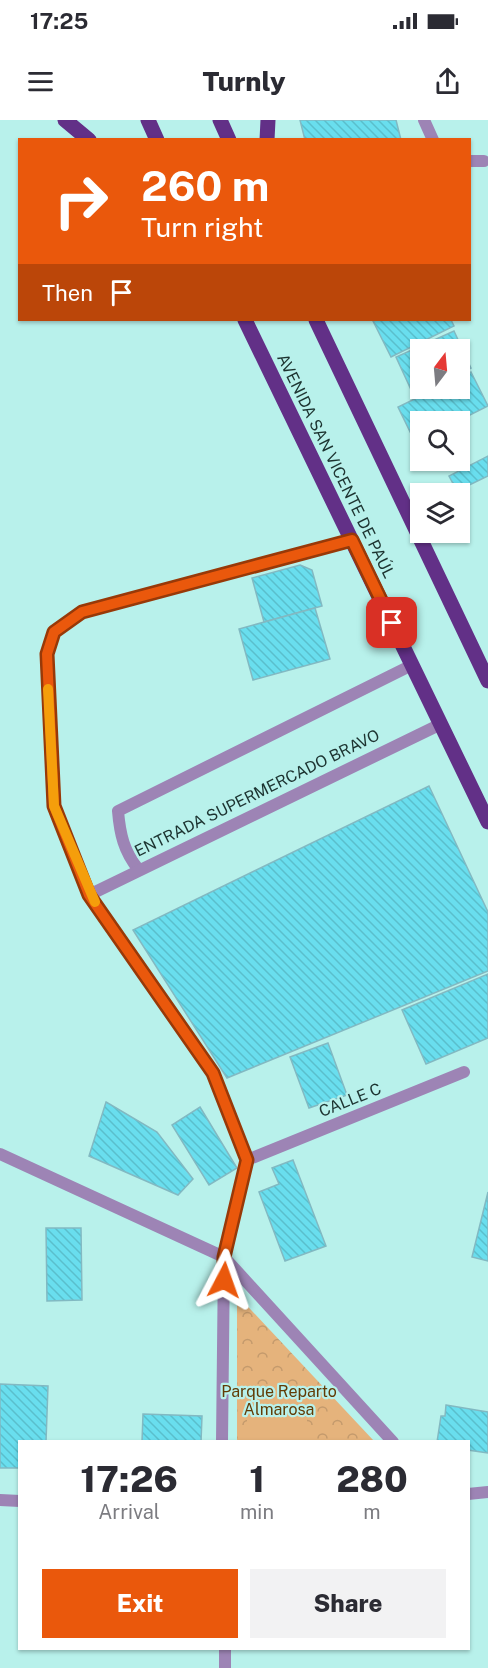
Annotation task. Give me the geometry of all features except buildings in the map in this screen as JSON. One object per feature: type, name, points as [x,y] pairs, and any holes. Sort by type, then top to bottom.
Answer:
[{"type":"main road","points":[[65,120],[86,138]]},
{"type":"main road","points":[[148,120],[156,138]]},
{"type":"main road","points":[[220,120],[228,138]]},
{"type":"main road","points":[[267,138],[268,120]]},
{"type":"main road","name":"AVENIDA SAN VICENTE DE PAÚL","points":[[245,321],[488,822]]},
{"type":"main road","points":[[316,321],[488,681]]},
{"type":"street","points":[[424,120],[432,138]]},
{"type":"street","points":[[471,161],[484,161]]},
{"type":"street","points":[[222,1440],[224,1257],[247,1160],[213,1073],[89,895],[54,806],[47,654],[54,632],[82,612],[352,540]]},
{"type":"street","points":[[138,869],[126,853],[119,830],[118,812],[412,665]]},
{"type":"street","name":"ENTRADA SUPERMERCADO BRAVO","points":[[89,895],[138,869],[441,724]]},
{"type":"street","name":"CALLE C","points":[[247,1160],[464,1072]]},
{"type":"street","points":[[0,1154],[224,1257],[391,1440]]},
{"type":"street","points":[[470,1494],[488,1492]]},
{"type":"street","points":[[0,1500],[18,1501]]},
{"type":"street","points":[[225,1650],[225,1668]]},
{"type":"green space","name":"Parque Reparto Almarosa","points":[[237,1295],[373,1440],[237,1440]]},
{"type":"green space","points":[[247,1384],[307,1385],[307,1440],[247,1440]]},
{"type":"slow traffic","points":[[48,689],[54,806],[89,895],[95,902]]},
{"type":"route","points":[[224,1280],[224,1257],[247,1160],[213,1073],[89,895],[54,806],[47,654],[54,632],[82,612],[352,540],[392,623]]}]
